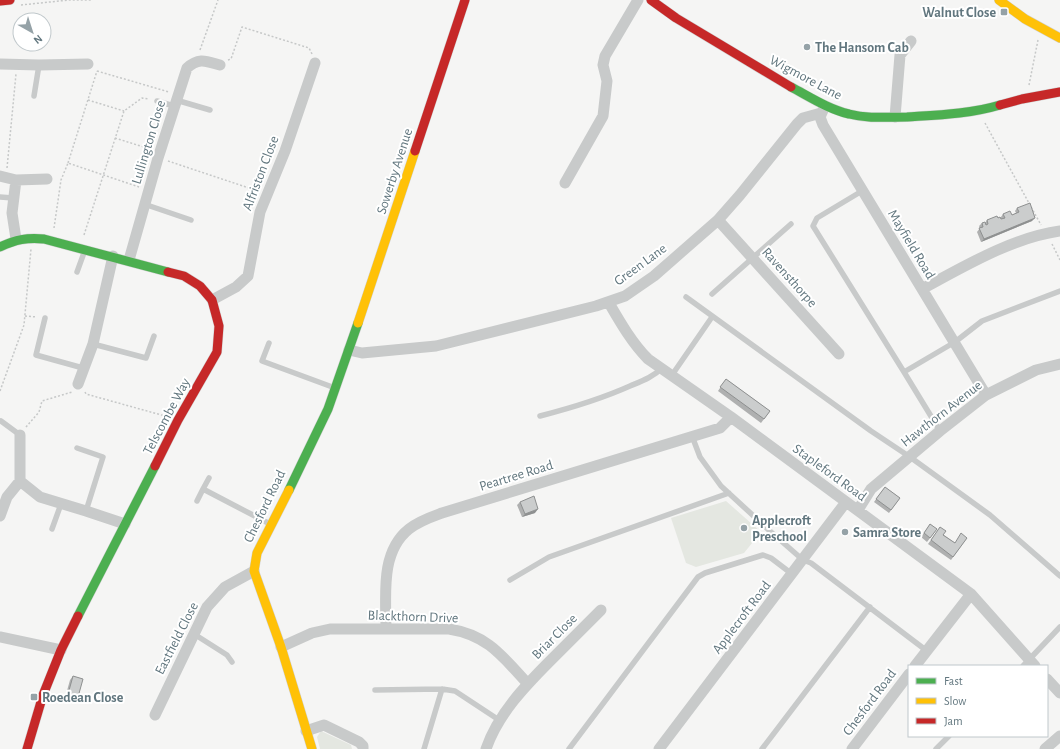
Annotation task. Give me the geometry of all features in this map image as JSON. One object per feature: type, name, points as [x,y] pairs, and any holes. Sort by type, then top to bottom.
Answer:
[{"type":"street","points":[[0,1],[10,0]]},
{"type":"street","name":"Sowerby Avenue","points":[[349,350],[465,0]]},
{"type":"street","points":[[565,183],[603,116],[607,81],[603,65],[605,56],[638,0]]},
{"type":"street","name":"Wigmore Lane","points":[[651,0],[676,18],[823,110],[871,118],[923,116],[979,111],[1029,98],[1060,92]]},
{"type":"street","points":[[999,0],[1041,29],[1060,38]]},
{"type":"street","points":[[895,117],[900,55],[911,41]]},
{"type":"street","points":[[196,61],[203,60],[220,65]]},
{"type":"street","name":"Lullington Close","points":[[129,260],[148,190],[176,100],[187,68],[196,61]]},
{"type":"street","name":"Alfriston Close","points":[[212,300],[236,287],[248,276],[260,212],[285,151],[315,63]]},
{"type":"street","points":[[0,64],[92,68]]},
{"type":"street","name":"Green Lane","points":[[349,350],[362,353],[436,346],[609,302],[625,296],[640,286],[718,220],[797,124],[803,118],[823,110]]},
{"type":"street","name":"Mayfield Road","points":[[823,110],[820,117],[823,125],[986,395]]},
{"type":"street","points":[[16,239],[12,222],[13,198],[7,178],[47,179]]},
{"type":"street","name":"Ravensthorpe","points":[[718,220],[839,354]]},
{"type":"street","points":[[922,289],[986,256],[1022,240],[1046,233],[1060,231]]},
{"type":"street","name":"Telscombe Way","points":[[0,247],[16,239],[32,236],[83,247],[184,276],[200,286],[212,300],[219,326],[217,352],[178,420],[61,650],[43,695],[27,749]]},
{"type":"street","points":[[78,384],[93,344],[113,256]]},
{"type":"street","name":"Stapleford Road","points":[[609,302],[641,352],[971,594],[1029,664]]},
{"type":"street","name":"Chesford Road","points":[[254,571],[257,553],[328,409],[349,350]]},
{"type":"street","name":"Hawthorn Avenue","points":[[858,510],[871,489],[940,431],[986,395],[1036,370],[1060,364]]},
{"type":"street","name":"Peartree Road","points":[[386,628],[387,571],[390,557],[402,535],[416,524],[442,513],[720,428],[731,417]]},
{"type":"street","points":[[0,516],[7,497],[20,481],[20,434]]},
{"type":"street","points":[[20,481],[40,497],[125,524]]},
{"type":"street","name":"Applecroft Road","points":[[659,749],[846,502]]},
{"type":"street","points":[[254,571],[281,647],[312,749]]},
{"type":"street","name":"Eastfield Close","points":[[155,715],[207,607],[225,587],[254,571]]},
{"type":"street","name":"Chesford Road","points":[[916,665],[971,594]]},
{"type":"street","name":"Briar Close","points":[[486,749],[489,738],[499,720],[528,684],[601,610]]},
{"type":"street","name":"Blackthorn Drive","points":[[281,647],[312,633],[330,629],[386,628],[449,629],[463,631],[479,638],[496,649],[528,684]]},
{"type":"street","points":[[0,637],[61,650]]},
{"type":"street","name":"Chesford Road","points":[[852,749],[908,675]]},
{"type":"street","points":[[1048,680],[1060,693]]},
{"type":"street","points":[[306,731],[324,725],[359,742],[363,746],[363,749]]},
{"type":"street","points":[[1049,748],[1060,736]]},
{"type":"lane","points":[[34,96],[39,65]]},
{"type":"lane","points":[[157,101],[176,100],[210,110]]},
{"type":"lane","points":[[862,191],[817,218],[813,226],[940,431]]},
{"type":"lane","points":[[0,197],[13,198]]},
{"type":"lane","points":[[144,204],[191,220]]},
{"type":"lane","points":[[712,294],[791,224]]},
{"type":"lane","points":[[77,272],[83,247]]},
{"type":"lane","points":[[904,372],[954,342],[982,321],[1060,291]]},
{"type":"lane","points":[[686,297],[990,515],[1060,576]]},
{"type":"lane","points":[[672,375],[712,317]]},
{"type":"lane","points":[[45,318],[36,354],[83,368]]},
{"type":"lane","points":[[93,344],[146,358],[154,336]]},
{"type":"lane","points":[[269,343],[262,361],[335,388]]},
{"type":"lane","points":[[540,416],[609,396],[655,375],[662,368]]},
{"type":"lane","points":[[1,422],[20,434]]},
{"type":"lane","points":[[692,436],[700,457],[721,486],[770,532],[803,560],[811,563],[927,651]]},
{"type":"lane","points":[[77,448],[103,457],[86,511]]},
{"type":"lane","points":[[197,501],[209,478]]},
{"type":"lane","points":[[204,489],[272,525]]},
{"type":"lane","points":[[510,580],[549,557],[729,493]]},
{"type":"lane","points":[[52,529],[61,504]]},
{"type":"lane","points":[[569,749],[698,577],[705,573],[763,555],[771,558],[792,574]]},
{"type":"lane","points":[[762,749],[870,607]]},
{"type":"lane","points":[[1029,664],[1060,627]]},
{"type":"lane","points":[[194,634],[227,655],[232,662]]},
{"type":"lane","points":[[424,749],[442,689]]},
{"type":"lane","points":[[376,690],[442,689],[455,691],[499,720]]},
{"type":"lane","points":[[936,749],[948,737]]},
{"type":"path","points":[[19,5],[69,0],[91,0]]},
{"type":"path","points":[[196,61],[218,0]]},
{"type":"path","points":[[220,65],[230,59],[242,27],[309,48],[315,63]]},
{"type":"path","points":[[1029,98],[1028,88],[1041,29]]},
{"type":"path","points":[[7,178],[17,64]]},
{"type":"path","points":[[52,240],[61,180],[88,100],[92,68],[176,100]]},
{"type":"path","points":[[83,247],[103,175],[124,111],[142,98],[157,101]]},
{"type":"path","points":[[88,100],[124,111]]},
{"type":"path","points":[[979,111],[1060,260]]},
{"type":"path","points":[[115,138],[267,194]]},
{"type":"path","points":[[68,163],[148,190]]},
{"type":"path","points":[[0,391],[24,325],[32,236]]},
{"type":"path","points":[[25,316],[45,318]]},
{"type":"path","points":[[20,434],[38,412],[42,401],[72,392],[78,384],[86,394],[178,420]]},
{"type":"shaded area","points":[[726,501],[761,532],[744,553],[696,567],[686,563],[671,518]]},
{"type":"shaded area","points":[[321,731],[351,745],[352,749],[320,749],[317,737]]},
{"type":"building","points":[[1030,203],[1035,218],[984,239],[979,228],[983,227],[982,223],[985,222],[986,225],[988,224],[987,220],[997,216],[1001,219],[1005,218],[1003,214],[1010,211],[1012,215],[1019,212],[1017,208]]},
{"type":"building","points":[[726,379],[770,411],[764,419],[720,387]]},
{"type":"building","points":[[885,487],[900,498],[891,510],[876,499]]},
{"type":"building","points":[[534,496],[538,509],[525,514],[520,502]]},
{"type":"building","points":[[930,524],[937,529],[930,538],[924,533]]},
{"type":"building","points":[[940,527],[946,531],[943,535],[955,543],[961,533],[967,538],[953,557],[931,540]]},
{"type":"building","points":[[73,676],[83,679],[78,697],[68,694]]},
{"type":"traffic: fast","points":[[791,87],[834,109],[863,117],[942,115],[1000,105]]},
{"type":"traffic: fast","points":[[0,247],[21,240],[32,238],[44,239],[168,272]]},
{"type":"traffic: fast","points":[[289,490],[328,409],[358,323]]},
{"type":"traffic: fast","points":[[78,616],[155,466]]},
{"type":"traffic: slow","points":[[999,0],[1025,19],[1060,38]]},
{"type":"traffic: slow","points":[[358,323],[415,151]]},
{"type":"traffic: slow","points":[[289,490],[257,553],[254,571],[281,647],[312,749]]},
{"type":"traffic: jam","points":[[0,1],[10,0]]},
{"type":"traffic: jam","points":[[415,151],[465,0]]},
{"type":"traffic: jam","points":[[651,0],[676,18],[791,87]]},
{"type":"traffic: jam","points":[[1000,105],[1022,99],[1060,92]]},
{"type":"traffic: jam","points":[[155,466],[178,420],[217,352],[219,326],[212,300],[200,286],[184,276],[168,272]]},
{"type":"traffic: jam","points":[[27,749],[43,695],[61,650],[78,616]]},
{"type":"place","name":"Walnut Close","points":[[1004,12]]},
{"type":"place","name":"The Hansom Cab","points":[[807,47]]},
{"type":"place","name":"Applecroft Preschool","points":[[744,528]]},
{"type":"place","name":"Samra Store","points":[[845,532]]},
{"type":"place","name":"Roedean Close","points":[[34,697]]}]
